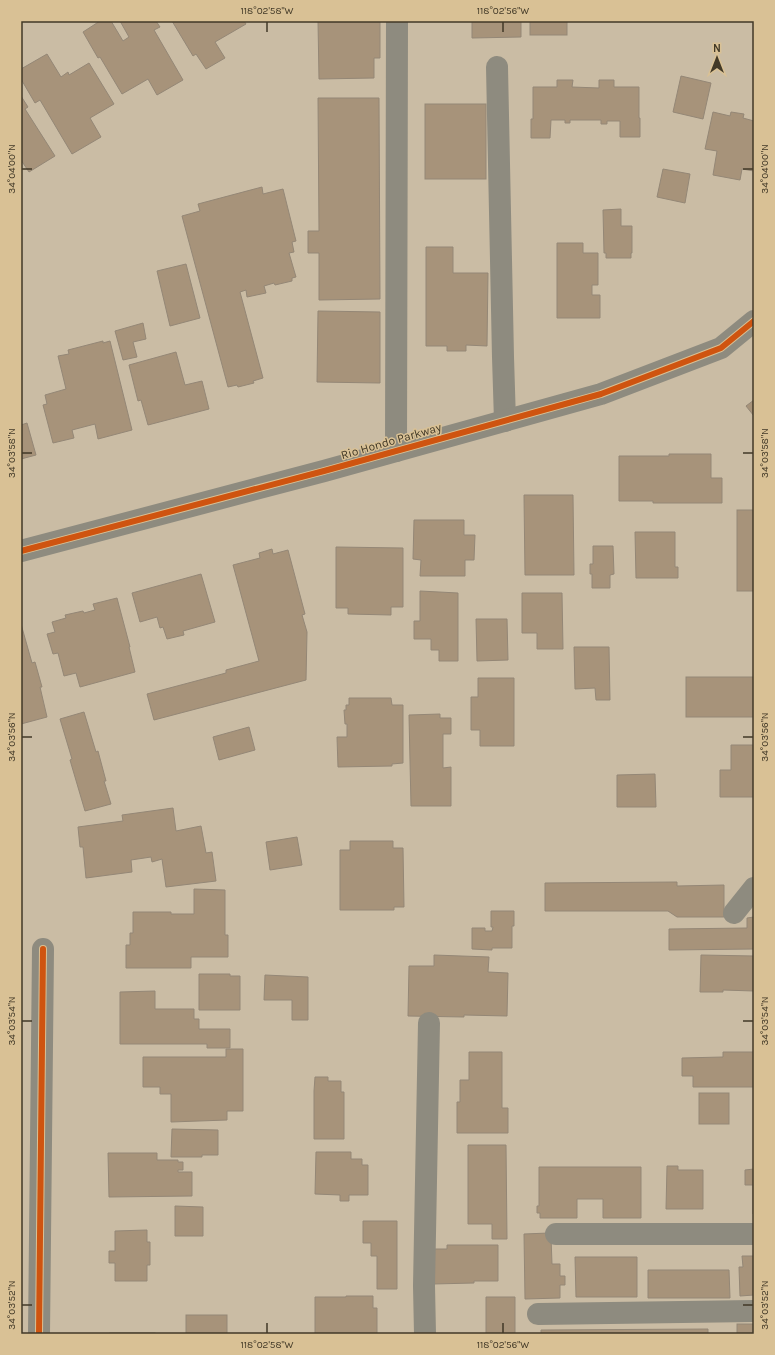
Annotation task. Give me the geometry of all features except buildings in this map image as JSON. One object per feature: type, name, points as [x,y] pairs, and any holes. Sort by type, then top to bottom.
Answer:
[{"type":"street","points":[[396,451],[397,21]]},
{"type":"street","points":[[497,67],[502,357],[505,421]]},
{"type":"street","name":"Rio Hondo Parkway","points":[[21,551],[324,471],[601,394],[721,348],[754,321]]},
{"type":"street","points":[[734,913],[754,888]]},
{"type":"street","points":[[39,1334],[43,949]]},
{"type":"street","points":[[425,1334],[424,1270],[429,1023]]},
{"type":"street","points":[[556,1234],[754,1234]]},
{"type":"street","points":[[538,1314],[754,1311]]},
{"type":"cycle path","points":[[21,551],[324,471],[601,394],[721,348],[754,321]]},
{"type":"cycle path","points":[[39,1334],[43,949]]}]
